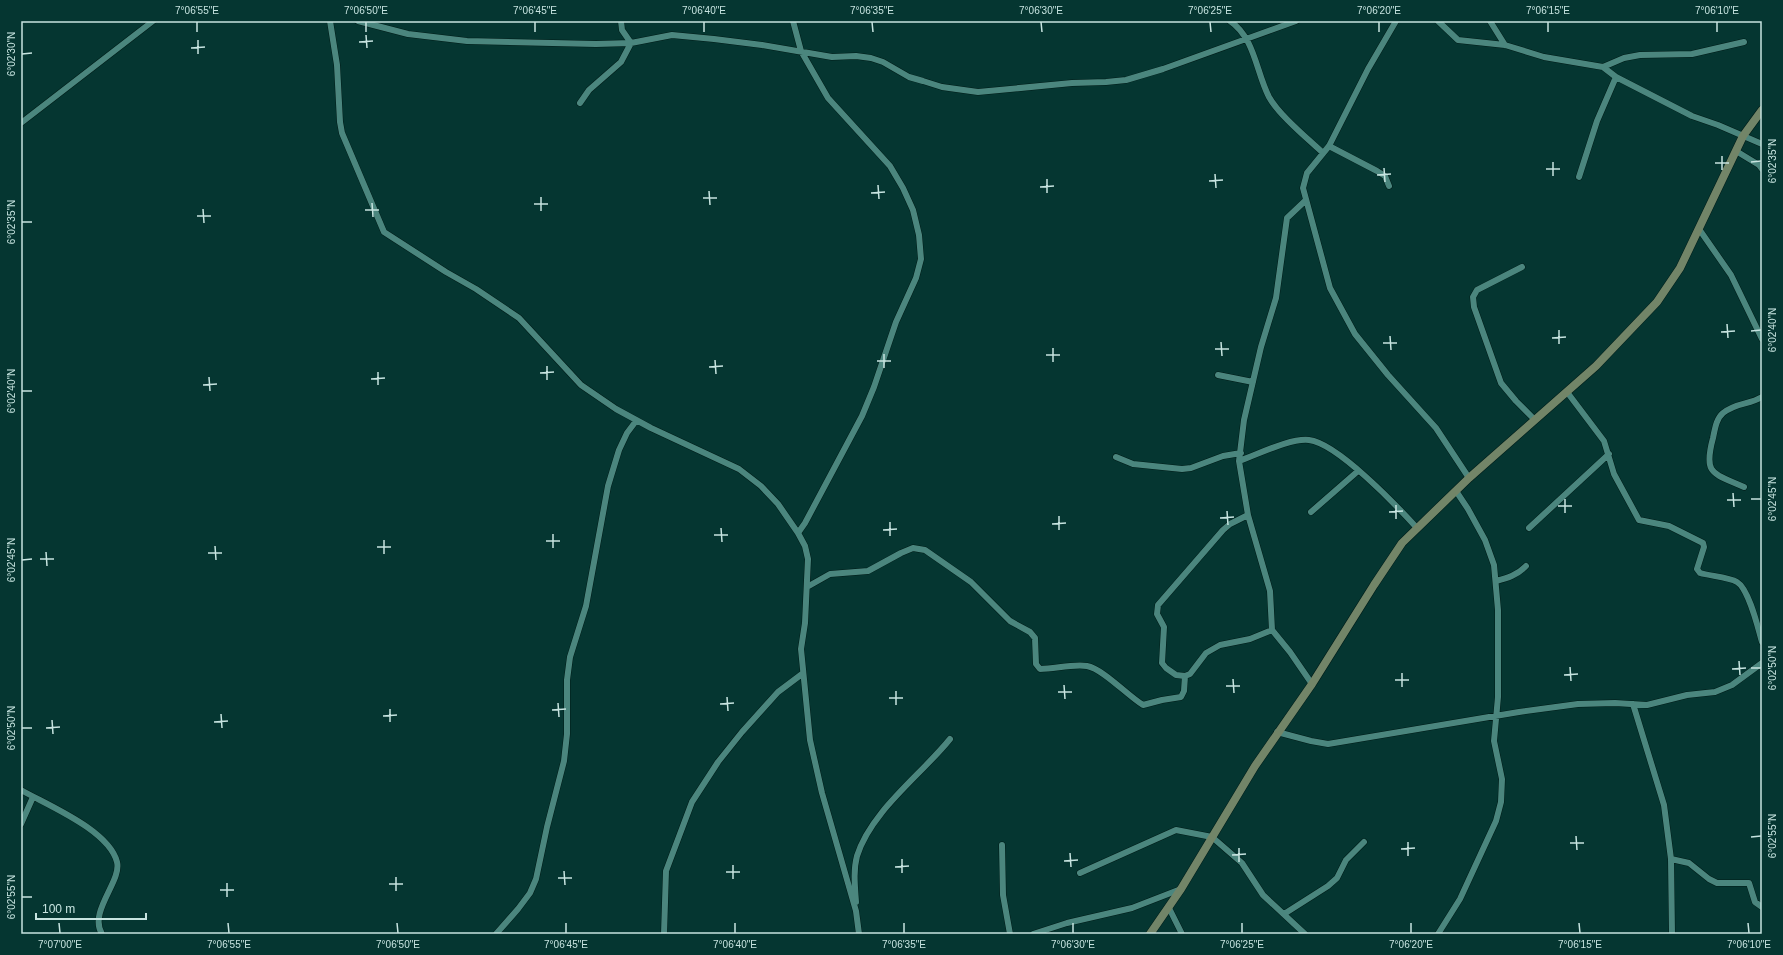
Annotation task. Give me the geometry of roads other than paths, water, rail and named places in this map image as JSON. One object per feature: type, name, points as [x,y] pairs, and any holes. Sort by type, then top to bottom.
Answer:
[{"type":"main road","points":[[1150,934],[1181,889],[1277,732],[1312,684],[1374,584],[1402,543],[1469,478],[1596,366],[1657,302],[1680,268],[1743,136],[1762,110]]},
{"type":"street","points":[[21,123],[153,21]]},
{"type":"street","points":[[330,21],[337,65],[342,133],[384,232],[446,272],[476,289],[519,318],[582,385],[616,409],[636,421],[739,469],[766,490],[798,532],[805,546],[808,559],[805,624],[801,649],[802,674],[810,740],[816,770],[856,911]]},
{"type":"street","points":[[358,21],[408,34],[467,41],[596,44],[631,43],[672,35],[762,45],[832,56],[856,56],[871,58],[883,62],[909,77],[923,82],[942,87],[978,92],[1072,83],[1126,80],[1163,69],[1296,21]]},
{"type":"street","points":[[621,21],[622,30],[631,43]]},
{"type":"street","points":[[793,21],[801,51],[828,98],[890,166],[903,188],[913,210],[918,228],[921,259],[916,278],[896,322],[874,387],[862,416],[809,517],[798,532]]},
{"type":"street","points":[[1230,21],[1236,25],[1247,38],[1269,96],[1275,106],[1323,153]]},
{"type":"street","points":[[1396,21],[1368,69],[1329,146],[1307,173],[1303,188],[1330,288],[1355,334],[1388,375],[1436,428],[1469,478]]},
{"type":"street","points":[[1438,21],[1458,40],[1505,45],[1544,56],[1604,67],[1616,78],[1692,116],[1718,125],[1762,144]]},
{"type":"street","points":[[1490,21],[1505,45]]},
{"type":"street","points":[[1604,67],[1624,58],[1640,55],[1692,54],[1744,42]]},
{"type":"street","points":[[580,103],[589,90],[621,62],[631,43]]},
{"type":"street","points":[[1579,177],[1597,122],[1616,78]]},
{"type":"street","points":[[1329,146],[1386,176],[1389,186]]},
{"type":"street","points":[[1736,151],[1759,165],[1762,169]]},
{"type":"street","points":[[1306,200],[1288,218],[1276,298],[1261,347],[1244,420],[1239,461],[1248,515],[1270,591],[1272,630],[1290,652],[1312,684]]},
{"type":"street","points":[[1699,229],[1731,275],[1762,339]]},
{"type":"street","points":[[1522,267],[1476,290],[1473,297],[1474,308],[1501,383],[1535,420]]},
{"type":"street","points":[[1218,375],[1253,382]]},
{"type":"street","points":[[1567,392],[1604,441],[1614,474],[1639,520],[1669,526],[1704,543],[1704,548],[1697,568],[1700,573],[1737,582],[1743,588],[1753,610],[1762,642]]},
{"type":"street","points":[[1744,487],[1716,474],[1710,468],[1708,461],[1709,452],[1718,418],[1737,404],[1756,401],[1762,397]]},
{"type":"street","points":[[496,934],[518,910],[530,892],[536,879],[547,827],[564,762],[567,734],[567,688],[570,657],[586,606],[610,479],[619,450],[627,433],[636,421]]},
{"type":"street","points":[[1239,461],[1286,443],[1308,440],[1323,444],[1338,453],[1400,509],[1417,528]]},
{"type":"street","points":[[1116,457],[1133,464],[1182,469],[1191,468],[1223,456],[1241,453]]},
{"type":"street","points":[[1529,528],[1609,454]]},
{"type":"street","points":[[1311,512],[1358,471]]},
{"type":"street","points":[[1438,934],[1460,899],[1496,821],[1501,802],[1502,779],[1494,741],[1498,697],[1498,610],[1494,565],[1485,540],[1456,491]]},
{"type":"street","points":[[1248,515],[1230,524],[1223,530],[1158,606],[1157,614],[1164,627],[1162,663],[1176,675],[1185,676],[1190,674],[1206,653],[1220,645],[1250,639],[1272,630]]},
{"type":"street","points":[[806,587],[830,574],[868,571],[913,548],[925,550],[971,582],[1010,621],[1030,632],[1035,638],[1036,664],[1040,669],[1089,666],[1116,683],[1133,699],[1143,705],[1181,697],[1184,691],[1185,676]]},
{"type":"street","points":[[1496,581],[1519,573],[1526,566]]},
{"type":"street","points":[[1277,732],[1328,744],[1519,712],[1578,704],[1615,703],[1647,705],[1687,695],[1715,692],[1732,685],[1762,663]]},
{"type":"street","points":[[664,934],[666,871],[692,802],[718,762],[742,732],[778,692],[802,674]]},
{"type":"street","points":[[1632,704],[1664,805],[1672,858],[1672,934]]},
{"type":"street","points":[[859,934],[856,911],[855,871],[857,857],[862,844],[883,812],[938,754],[950,739]]},
{"type":"street","points":[[21,790],[72,817],[92,830],[103,841],[117,861],[116,872],[103,904],[99,921],[99,928],[102,934]]},
{"type":"street","points":[[21,824],[33,797]]},
{"type":"street","points":[[1080,873],[1176,830],[1212,837],[1242,863],[1263,896],[1305,934]]},
{"type":"street","points":[[1284,914],[1328,886],[1337,878],[1346,860],[1364,842]]},
{"type":"street","points":[[1002,845],[1004,895],[1010,934]]},
{"type":"street","points":[[1672,858],[1689,863],[1709,879],[1717,883],[1749,883],[1755,902],[1762,907]]},
{"type":"street","points":[[1033,934],[1067,923],[1132,908],[1181,889]]},
{"type":"street","points":[[1169,908],[1182,934]]}]
